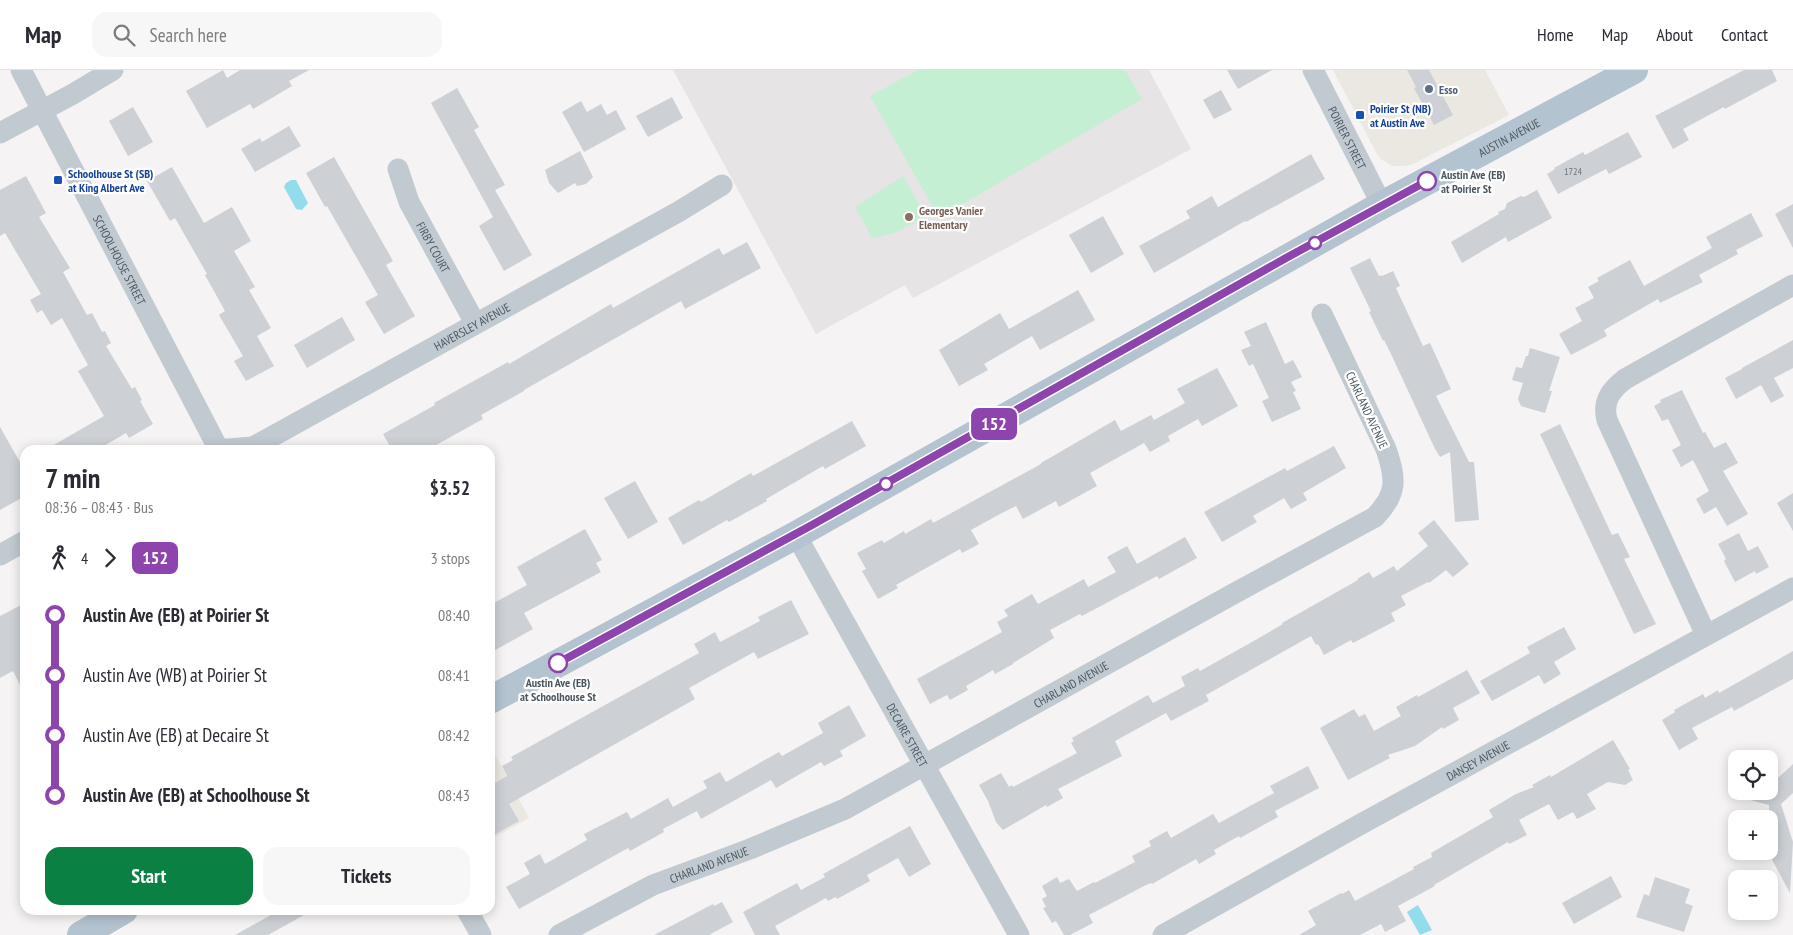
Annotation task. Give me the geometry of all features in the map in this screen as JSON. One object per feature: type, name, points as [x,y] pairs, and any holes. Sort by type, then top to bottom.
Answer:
[{"type":"main road","name":"AUSTIN AVENUE","points":[[495,697],[796,534],[1382,205],[1634,70]]},
{"type":"main road","points":[[81,935],[115,915]]},
{"type":"street","name":"SCHOOLHOUSE STREET","points":[[21,70],[216,445]]},
{"type":"street","points":[[0,133],[113,70]]},
{"type":"street","name":"POIRIER STREET","points":[[1313,70],[1382,205]]},
{"type":"street","name":"FIRBY COURT","points":[[398,169],[409,202],[474,323]]},
{"type":"street","name":"HAVERSLEY AVENUE","points":[[257,445],[474,323],[678,212],[722,185]]},
{"type":"street","points":[[1706,635],[1607,420],[1605,405],[1608,396],[1614,388],[1625,379],[1793,285]]},
{"type":"street","name":"CHARLAND AVENUE","points":[[559,935],[653,885],[845,809],[1375,517],[1384,508],[1394,485],[1390,462],[1386,449],[1322,314]]},
{"type":"street","name":"DECAIRE STREET","points":[[796,534],[1019,935]]},
{"type":"street","points":[[0,555],[20,545]]},
{"type":"street","name":"DANSEY AVENUE","points":[[1163,935],[1361,824],[1793,588]]},
{"type":"street","points":[[470,915],[481,935]]},
{"type":"shaded area","name":"Georges Vanier Elementary","points":[[673,70],[1149,70],[1191,149],[913,298],[905,285],[816,334]]},
{"type":"shaded area","points":[[1333,70],[1485,70],[1509,115],[1411,165],[1393,166],[1378,156]]},
{"type":"shaded area","points":[[495,754],[529,818],[495,837]]},
{"type":"green space","points":[[918,70],[1125,70],[1142,99],[939,218],[870,96]]},
{"type":"green space","points":[[903,176],[926,216],[895,233],[872,238],[855,207]]},
{"type":"water","points":[[291,180],[296,180],[308,203],[302,210],[296,209],[284,187]]},
{"type":"water","points":[[1418,905],[1432,930],[1420,935],[1407,912]]},
{"type":"building","points":[[223,70],[227,78],[240,70],[309,70],[289,81],[292,86],[253,109],[250,104],[207,128],[186,91]]},
{"type":"building","points":[[1227,70],[1272,70],[1238,89]]},
{"type":"building","points":[[1407,70],[1429,70],[1453,115],[1434,125],[1414,88],[1416,87]]},
{"type":"building","points":[[1744,70],[1772,70],[1777,81],[1683,129],[1689,140],[1673,149],[1655,116]]},
{"type":"building","points":[[457,88],[479,127],[474,130],[505,185],[495,190],[532,255],[504,271],[479,226],[493,217],[431,103]]},
{"type":"building","points":[[1221,90],[1232,110],[1214,119],[1203,100]]},
{"type":"building","points":[[672,97],[683,118],[648,137],[636,116]]},
{"type":"building","points":[[581,101],[587,112],[601,104],[607,115],[616,110],[626,129],[584,152],[562,112]]},
{"type":"building","points":[[133,107],[153,142],[128,156],[109,121]]},
{"type":"building","points":[[289,126],[301,146],[255,172],[241,149],[260,138],[262,142]]},
{"type":"building","points":[[1628,132],[1642,157],[1609,174],[1606,169],[1558,194],[1547,174],[1583,152],[1585,155]]},
{"type":"building","points":[[580,151],[593,177],[586,184],[577,186],[575,183],[558,193],[549,183],[545,170]]},
{"type":"building","points":[[1311,154],[1325,179],[1245,221],[1154,273],[1139,246],[1190,218],[1186,211],[1212,196],[1218,207]]},
{"type":"building","points":[[334,157],[393,261],[386,265],[415,316],[384,334],[365,302],[378,295],[306,173]]},
{"type":"building","points":[[172,167],[204,223],[232,207],[251,241],[234,251],[255,287],[249,290],[271,328],[257,336],[274,366],[246,381],[234,361],[243,356],[219,315],[225,311],[205,275],[207,274],[175,218],[170,221],[147,181]]},
{"type":"building","points":[[26,176],[46,213],[39,217],[70,268],[63,272],[87,315],[92,313],[102,332],[105,331],[111,343],[106,346],[132,389],[135,387],[142,400],[140,401],[153,424],[129,438],[126,433],[106,445],[54,445],[104,416],[78,371],[88,365],[62,318],[51,325],[42,310],[37,313],[30,300],[41,294],[5,233],[0,236],[0,190]]},
{"type":"building","points":[[1537,190],[1552,218],[1508,242],[1506,237],[1462,263],[1451,242],[1499,214],[1498,212],[1505,209],[1507,203]]},
{"type":"building","points":[[1793,204],[1793,248],[1775,214]]},
{"type":"building","points":[[1751,213],[1763,236],[1736,250],[1738,254],[1699,275],[1703,282],[1660,303],[1658,299],[1604,330],[1607,336],[1571,355],[1559,334],[1582,321],[1575,308],[1594,298],[1588,287],[1599,281],[1597,278],[1630,260],[1644,286],[1712,248],[1706,237]]},
{"type":"building","points":[[1103,216],[1124,254],[1091,273],[1069,235]]},
{"type":"building","points":[[747,242],[761,268],[685,309],[681,301],[481,415],[483,419],[436,445],[389,445],[383,434],[435,405],[434,403],[508,362],[509,364],[611,304],[613,308],[719,248],[723,255]]},
{"type":"building","points":[[1370,258],[1379,276],[1393,271],[1400,286],[1396,288],[1423,346],[1430,343],[1451,389],[1436,396],[1469,462],[1474,462],[1479,520],[1455,522],[1450,452],[1440,457],[1435,449],[1391,354],[1369,312],[1371,311],[1350,268]]},
{"type":"building","points":[[1078,290],[1095,320],[1040,350],[1032,336],[984,364],[988,370],[959,386],[939,350],[1000,313],[1009,329]]},
{"type":"building","points":[[342,317],[355,340],[307,368],[294,345]]},
{"type":"building","points":[[1266,322],[1285,364],[1293,360],[1302,377],[1291,382],[1296,391],[1293,392],[1301,409],[1272,422],[1262,401],[1269,398],[1253,364],[1249,366],[1241,350],[1251,346],[1244,332]]},
{"type":"building","points":[[1793,340],[1793,368],[1774,378],[1784,396],[1771,403],[1761,385],[1736,399],[1725,378]]},
{"type":"building","points":[[1530,348],[1560,357],[1549,391],[1552,391],[1545,413],[1521,406],[1518,399],[1523,383],[1512,380],[1516,367],[1522,368]]},
{"type":"building","points":[[1217,368],[1238,406],[1202,426],[1198,419],[1168,436],[1170,441],[1150,452],[1144,443],[1090,473],[1097,486],[1059,507],[1056,501],[1023,519],[1016,506],[998,515],[971,530],[979,544],[962,553],[960,549],[896,585],[898,588],[878,599],[862,571],[866,569],[857,553],[882,540],[884,543],[904,531],[905,534],[931,519],[933,523],[1041,464],[1115,420],[1121,431],[1151,415],[1154,420],[1185,403],[1177,389]]},
{"type":"building","points":[[1682,390],[1703,433],[1705,432],[1714,448],[1726,442],[1738,463],[1723,471],[1748,514],[1727,526],[1716,507],[1704,514],[1696,499],[1709,491],[1693,460],[1681,467],[1672,450],[1681,445],[1668,419],[1662,421],[1654,406],[1661,402],[1660,400]]},
{"type":"building","points":[[852,421],[866,446],[825,469],[823,466],[766,499],[767,501],[729,522],[727,520],[683,545],[668,518],[699,500],[701,502],[751,473],[753,476]]},
{"type":"building","points":[[1560,424],[1612,535],[1618,533],[1630,557],[1624,559],[1656,624],[1634,634],[1540,434]]},
{"type":"building","points":[[0,427],[20,462],[20,499],[0,510]]},
{"type":"building","points":[[1334,446],[1346,468],[1303,493],[1307,500],[1291,509],[1284,498],[1253,516],[1257,522],[1222,542],[1204,512],[1285,468],[1287,471]]},
{"type":"building","points":[[635,481],[658,522],[628,539],[604,498]]},
{"type":"building","points":[[1793,493],[1793,531],[1777,503]]},
{"type":"building","points":[[1434,520],[1469,564],[1453,577],[1446,570],[1429,583],[1401,596],[1406,605],[1391,613],[1395,621],[1353,643],[1351,640],[1324,655],[1311,636],[1206,695],[1209,701],[1171,721],[1166,713],[1115,741],[1122,756],[1058,789],[1063,798],[1047,807],[1046,805],[1003,830],[996,822],[979,785],[1001,773],[1009,787],[1012,785],[1013,787],[1077,753],[1071,743],[1074,741],[1072,738],[1148,695],[1153,703],[1185,686],[1181,677],[1198,668],[1200,671],[1252,642],[1369,572],[1373,578],[1394,566],[1397,571],[1428,546],[1418,533]]},
{"type":"building","points":[[585,529],[602,560],[596,563],[601,572],[524,613],[533,629],[495,650],[495,602],[527,585],[517,567]]},
{"type":"building","points":[[1739,533],[1748,551],[1758,546],[1769,567],[1756,574],[1755,571],[1735,582],[1718,544]]},
{"type":"building","points":[[1185,537],[1197,558],[1159,579],[1157,576],[1082,616],[1080,614],[1050,630],[1054,638],[1013,664],[995,674],[993,670],[966,686],[968,690],[950,700],[947,695],[930,704],[917,679],[1002,632],[997,622],[1008,616],[1004,610],[1032,594],[1038,604],[1084,579],[1088,587],[1116,572],[1107,557],[1127,546],[1137,564]]},
{"type":"building","points":[[791,600],[809,634],[758,659],[754,652],[689,688],[695,699],[509,804],[519,821],[495,834],[495,783],[507,776],[502,766],[513,760],[511,757],[699,653],[694,644],[715,632],[720,642],[760,621],[758,617]]},
{"type":"building","points":[[20,606],[20,685],[13,671],[0,678],[0,616]]},
{"type":"building","points":[[1564,627],[1576,649],[1554,662],[1561,674],[1544,684],[1539,675],[1492,701],[1480,681],[1530,653],[1527,647]]},
{"type":"building","points":[[1793,651],[1793,679],[1734,711],[1732,707],[1692,728],[1698,739],[1679,750],[1662,720],[1675,712],[1674,710],[1703,694],[1705,698],[1718,690],[1719,693]]},
{"type":"building","points":[[1467,670],[1480,693],[1453,708],[1459,720],[1443,729],[1442,727],[1415,746],[1388,755],[1390,758],[1348,780],[1320,728],[1354,709],[1359,717],[1365,714],[1374,731],[1401,716],[1396,707]]},
{"type":"building","points":[[849,705],[866,736],[840,751],[843,756],[824,766],[821,762],[776,788],[771,780],[701,819],[697,811],[663,829],[664,832],[630,851],[628,848],[519,909],[506,887],[530,874],[524,863],[540,854],[545,864],[587,840],[584,834],[627,812],[631,819],[668,798],[673,807],[707,788],[703,781],[720,772],[726,782],[779,752],[782,756],[823,733],[818,723]]},
{"type":"building","points":[[1613,740],[1630,769],[1628,770],[1633,780],[1625,785],[1608,782],[1587,794],[1596,809],[1577,819],[1573,812],[1558,820],[1549,804],[1519,820],[1527,835],[1509,844],[1508,842],[1398,906],[1406,921],[1385,932],[1381,924],[1360,935],[1299,935],[1316,925],[1308,911],[1349,890],[1355,901],[1414,869],[1413,867],[1432,857],[1431,853],[1493,817],[1489,810],[1516,794],[1534,787],[1532,785],[1550,775],[1551,777]]},
{"type":"building","points":[[1793,764],[1793,793],[1781,804],[1793,842],[1790,893],[1772,860],[1778,860],[1778,810],[1769,810],[1769,805],[1750,800],[1778,800],[1778,778]]},
{"type":"building","points":[[1308,766],[1319,788],[1275,811],[1278,817],[1214,850],[1216,854],[1199,864],[1196,859],[1152,884],[1146,885],[1089,915],[1093,923],[1070,935],[1064,935],[1056,921],[1052,923],[1043,908],[1046,907],[1042,899],[1047,896],[1042,886],[1057,877],[1060,883],[1069,879],[1077,891],[1135,862],[1132,856],[1151,846],[1149,841],[1167,831],[1171,838],[1213,814],[1219,823],[1274,793],[1270,786]]},
{"type":"building","points":[[910,826],[931,864],[909,877],[898,858],[867,875],[870,881],[837,899],[836,897],[828,901],[826,898],[775,926],[780,935],[755,935],[743,912],[797,883],[801,890],[825,877],[823,874]]},
{"type":"building","points":[[1611,876],[1622,897],[1574,924],[1562,903]]},
{"type":"building","points":[[1655,877],[1690,889],[1685,903],[1693,906],[1684,932],[1636,917],[1644,894],[1649,896]]},
{"type":"building","points":[[722,902],[733,922],[709,935],[654,935],[713,904],[714,906]]},
{"type":"building","points":[[271,915],[304,915],[268,935],[235,935]]},
{"type":"bus line","name":"152","points":[[558,663],[945,452],[1286,258],[1427,181]]},
{"type":"place","name":"Esso","points":[[1429,89]]},
{"type":"place","name":"Poirier St (NB) at Austin Ave","points":[[1360,115]]},
{"type":"place","name":"Schoolhouse St (SB) at King Albert Ave","points":[[58,180]]},
{"type":"place","name":"Austin Ave (EB) at Poirier St","points":[[1427,181]]},
{"type":"place","name":"Georges Vanier Elementary","points":[[909,217]]},
{"type":"place","name":"Austin Ave (EB) at Schoolhouse St","points":[[558,663]]}]
